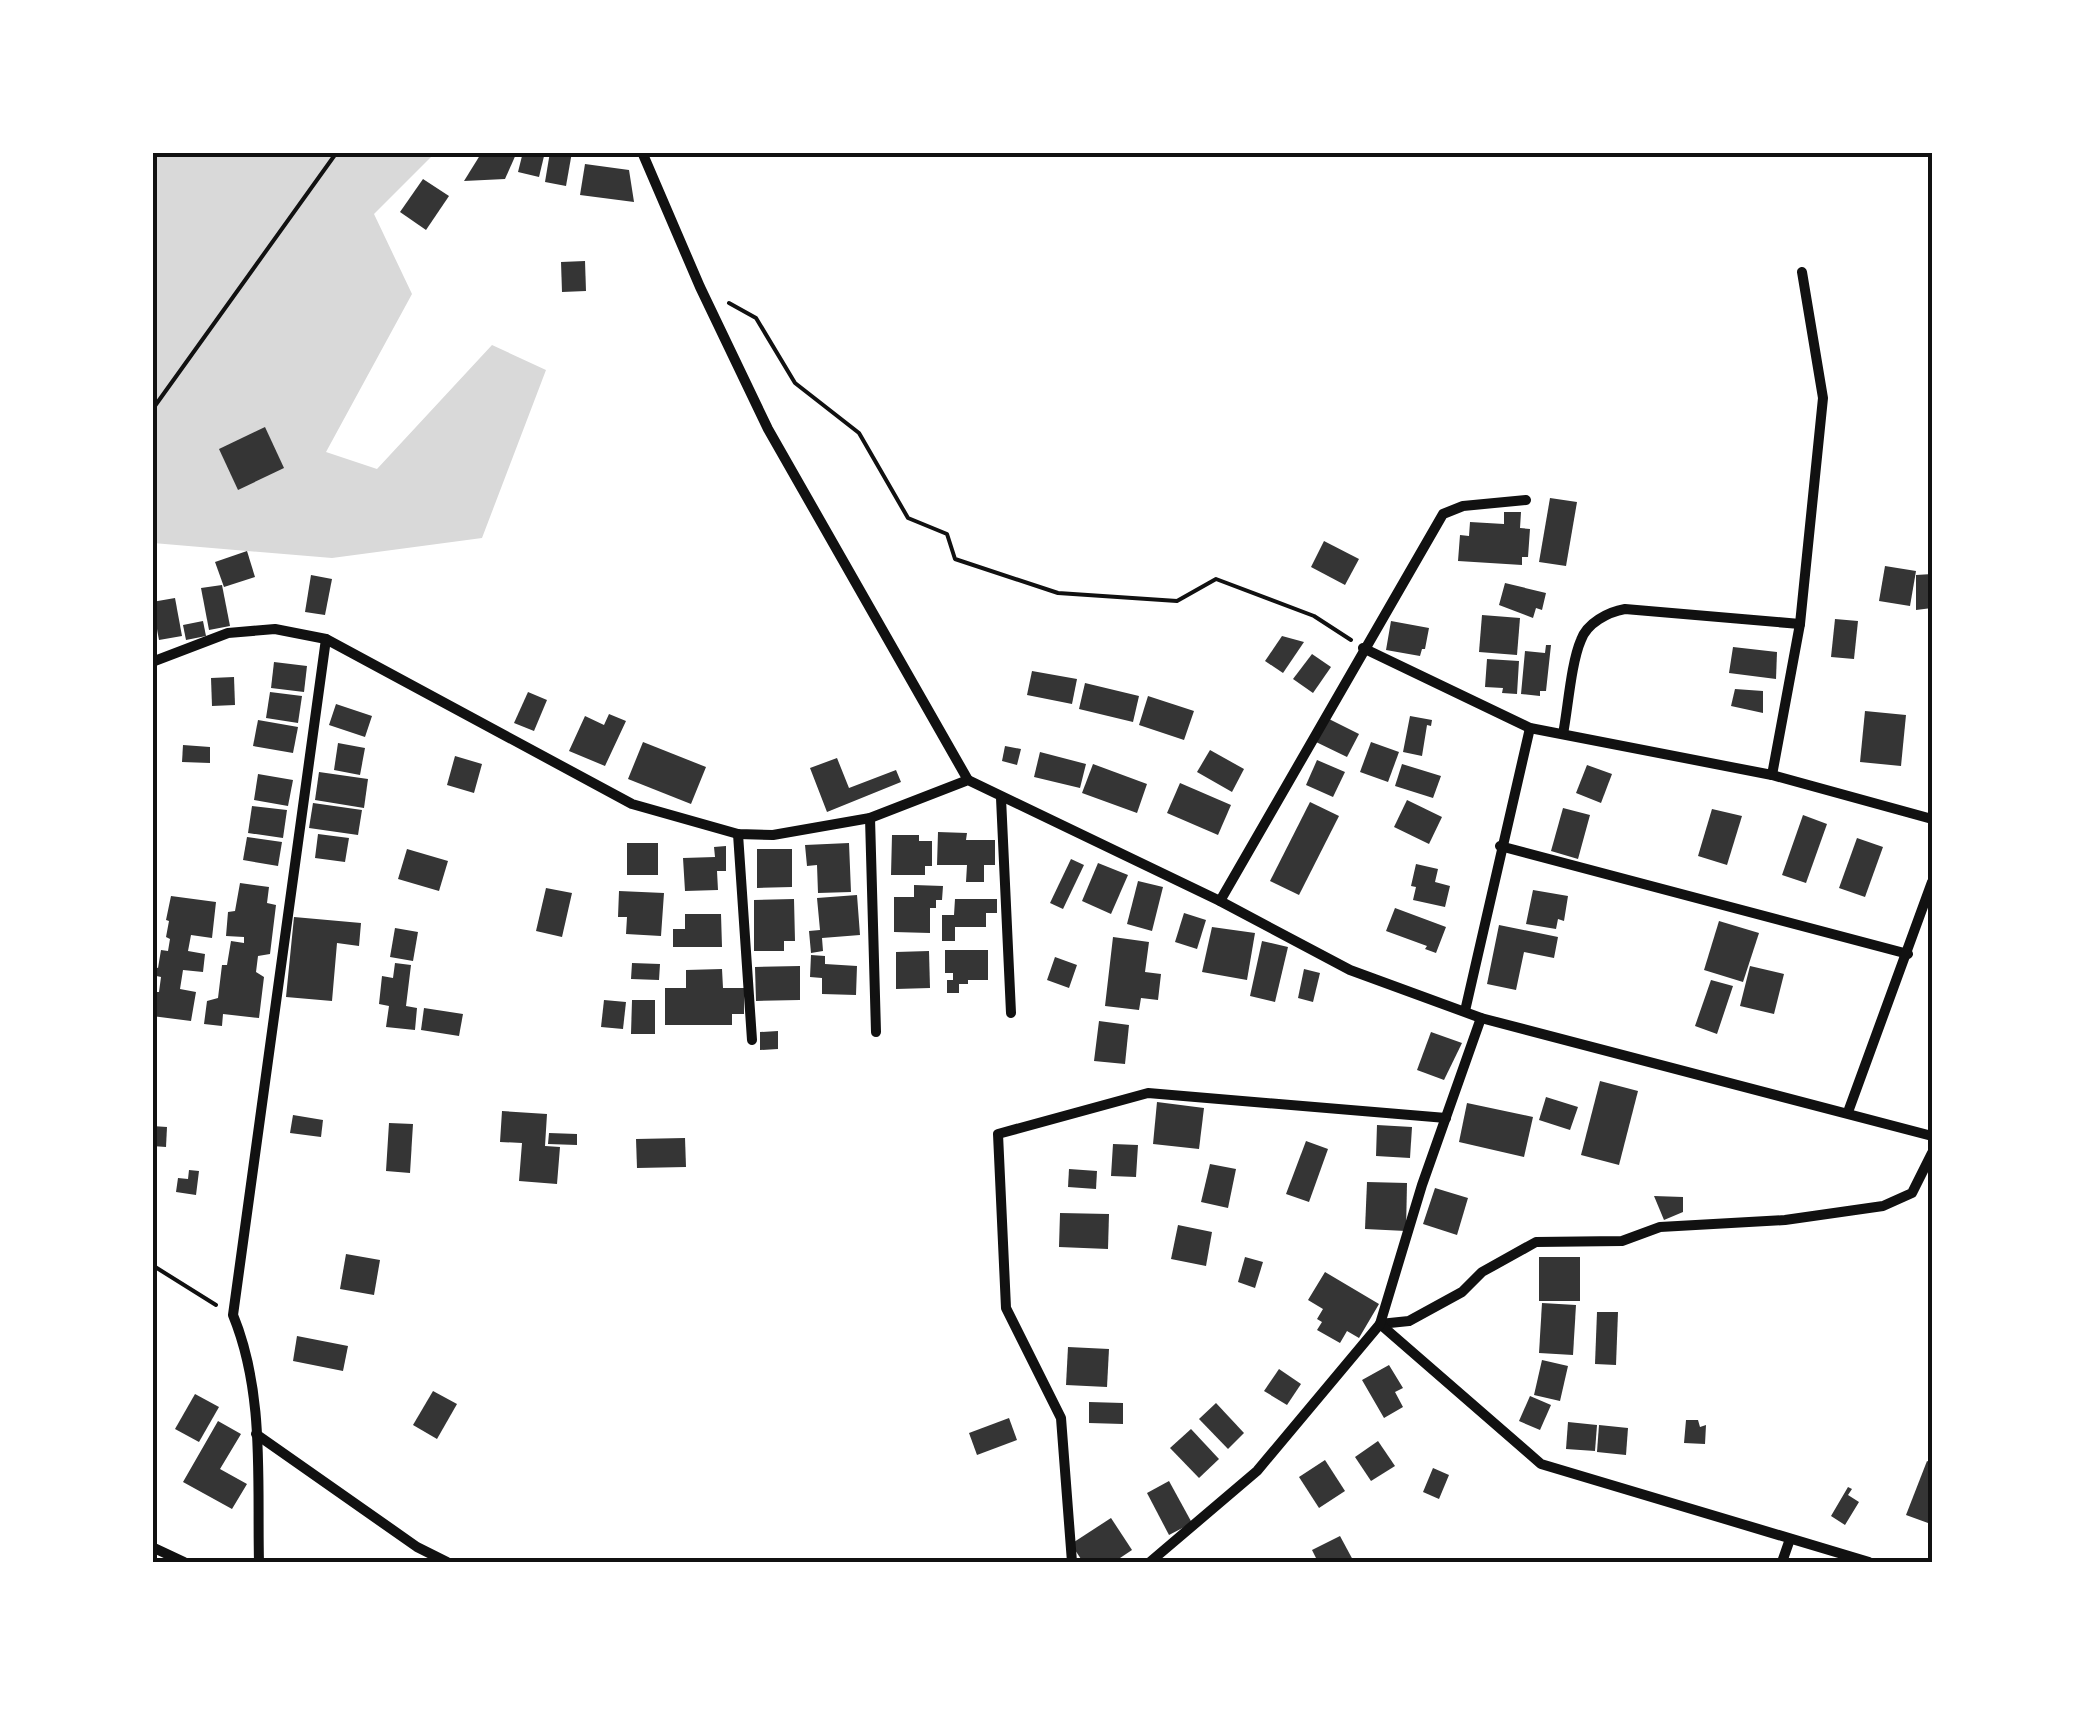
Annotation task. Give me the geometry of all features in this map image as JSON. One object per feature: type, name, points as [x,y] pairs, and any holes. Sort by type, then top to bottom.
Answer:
[{"type":"street","points":[[642,152],[700,287],[768,429],[968,780],[1350,970],[1481,1018],[1932,1136]]},
{"type":"street","points":[[1772,775],[1800,624],[1823,398],[1802,272]]},
{"type":"street","points":[[1220,902],[1442,514],[1463,506],[1526,500]]},
{"type":"street","points":[[1563,734],[1581,638],[1600,618],[1612,612],[1625,608],[1800,624]]},
{"type":"street","points":[[152,662],[228,633],[275,629],[326,640],[632,804],[738,834],[786,834],[870,818],[968,780]]},
{"type":"street","points":[[259,1562],[255,1397],[244,1340],[233,1315],[326,640]]},
{"type":"street","points":[[1364,648],[1530,728],[1772,775],[1932,818]]},
{"type":"street","points":[[1464,1011],[1530,728]]},
{"type":"street","points":[[1002,798],[1012,1013]]},
{"type":"street","points":[[870,818],[876,1032]]},
{"type":"street","points":[[738,834],[752,1040]]},
{"type":"street","points":[[1500,846],[1908,954]]},
{"type":"street","points":[[1848,1112],[1932,882]]},
{"type":"street","points":[[1150,1562],[1257,1472],[1380,1324],[1481,1018]]},
{"type":"street","points":[[1072,1562],[1061,1418],[1006,1308],[998,1134],[1148,1093],[1446,1118]]},
{"type":"street","points":[[1380,1324],[1409,1321],[1462,1292],[1482,1272],[1536,1242],[1622,1241],[1660,1228],[1786,1220],[1883,1206],[1912,1192],[1932,1153]]},
{"type":"street","points":[[1380,1324],[1541,1464],[1869,1562]]},
{"type":"street","points":[[256,1434],[417,1547],[447,1562]]},
{"type":"street","points":[[1782,1562],[1790,1539]]},
{"type":"street","points":[[152,1547],[184,1562]]},
{"type":"path","points":[[152,410],[337,152]]},
{"type":"path","points":[[728,302],[756,318],[795,384],[859,433],[908,518],[947,534],[955,559],[1058,592],[1177,600],[1216,579],[1314,616],[1364,648]]},
{"type":"path","points":[[152,1265],[233,1315]]},
{"type":"shaded area","points":[[152,153],[435,153],[374,214],[412,294],[326,452],[377,469],[492,345],[546,370],[482,538],[332,558],[153,543]]},
{"type":"building","points":[[482,152],[517,152],[505,179],[464,181]]},
{"type":"building","points":[[523,152],[545,152],[539,177],[518,172]]},
{"type":"building","points":[[550,152],[572,152],[566,186],[545,182]]},
{"type":"building","points":[[585,164],[629,170],[634,202],[580,195]]},
{"type":"building","points":[[423,179],[449,196],[426,230],[400,212]]},
{"type":"building","points":[[585,261],[586,291],[562,292],[561,262]]},
{"type":"building","points":[[265,427],[284,468],[238,490],[219,449]]},
{"type":"building","points":[[1550,498],[1577,502],[1566,566],[1539,562]]},
{"type":"building","points":[[1504,512],[1521,512],[1520,528],[1530,529],[1528,557],[1522,557],[1522,565],[1458,561],[1460,535],[1469,536],[1470,522],[1504,524]]},
{"type":"building","points":[[1324,541],[1359,559],[1345,585],[1311,567]]},
{"type":"building","points":[[247,551],[255,577],[224,587],[215,562]]},
{"type":"building","points":[[1885,566],[1916,571],[1910,606],[1879,601]]},
{"type":"building","points":[[1932,574],[1932,608],[1916,610],[1916,575]]},
{"type":"building","points":[[311,575],[332,579],[325,615],[305,612]]},
{"type":"building","points":[[1505,583],[1546,593],[1542,610],[1536,608],[1533,618],[1499,605]]},
{"type":"building","points":[[222,585],[230,626],[209,630],[201,588]]},
{"type":"building","points":[[175,598],[182,636],[159,640],[152,602]]},
{"type":"building","points":[[1482,615],[1520,618],[1517,655],[1479,652]]},
{"type":"building","points":[[1835,619],[1858,621],[1854,659],[1831,657]]},
{"type":"building","points":[[203,621],[206,636],[186,640],[183,625]]},
{"type":"building","points":[[1391,621],[1429,628],[1420,656],[1386,650]]},
{"type":"building","points":[[1282,636],[1304,642],[1283,673],[1265,661]]},
{"type":"building","points":[[1546,645],[1551,645],[1546,691],[1540,691],[1540,696],[1521,694],[1525,651],[1545,653]]},
{"type":"building","points":[[1733,647],[1777,652],[1776,679],[1729,673]]},
{"type":"building","points":[[1312,654],[1331,667],[1313,693],[1293,679]]},
{"type":"building","points":[[1487,659],[1519,661],[1517,694],[1485,687]]},
{"type":"building","points":[[274,662],[307,666],[304,692],[271,688]]},
{"type":"building","points":[[1032,671],[1077,679],[1072,704],[1027,695]]},
{"type":"building","points":[[234,677],[235,705],[212,706],[211,678]]},
{"type":"building","points":[[1085,683],[1139,696],[1133,722],[1079,709]]},
{"type":"building","points":[[1735,689],[1763,691],[1763,713],[1731,706]]},
{"type":"building","points":[[270,692],[302,696],[298,723],[266,718]]},
{"type":"building","points":[[528,692],[547,700],[534,731],[514,723]]},
{"type":"building","points":[[1148,696],[1194,711],[1184,740],[1139,725]]},
{"type":"building","points":[[336,704],[372,716],[365,737],[329,725]]},
{"type":"building","points":[[1865,711],[1906,715],[1901,766],[1860,762]]},
{"type":"building","points":[[609,714],[626,721],[605,766],[569,751],[585,716],[604,725]]},
{"type":"building","points":[[1410,716],[1432,720],[1431,726],[1427,725],[1422,756],[1403,752]]},
{"type":"building","points":[[1325,717],[1359,734],[1347,757],[1314,741]]},
{"type":"building","points":[[258,720],[298,727],[293,753],[253,746]]},
{"type":"building","points":[[643,742],[706,767],[691,804],[628,779]]},
{"type":"building","points":[[1371,742],[1399,752],[1388,782],[1360,772]]},
{"type":"building","points":[[338,743],[365,748],[360,775],[334,770]]},
{"type":"building","points":[[183,745],[210,747],[210,763],[182,762]]},
{"type":"building","points":[[1005,746],[1021,749],[1017,765],[1002,761]]},
{"type":"building","points":[[1210,750],[1244,769],[1232,792],[1197,772]]},
{"type":"building","points":[[1040,752],[1086,764],[1080,788],[1034,777]]},
{"type":"building","points":[[455,756],[482,764],[474,793],[447,785]]},
{"type":"building","points":[[837,758],[849,788],[896,770],[901,782],[827,812],[810,768]]},
{"type":"building","points":[[1317,760],[1345,772],[1333,797],[1306,785]]},
{"type":"building","points":[[1093,764],[1147,784],[1137,813],[1082,793]]},
{"type":"building","points":[[1402,764],[1441,776],[1433,798],[1395,786]]},
{"type":"building","points":[[1587,765],[1612,774],[1601,803],[1576,793]]},
{"type":"building","points":[[319,772],[368,779],[364,808],[315,800]]},
{"type":"building","points":[[258,774],[293,780],[288,806],[254,800]]},
{"type":"building","points":[[1180,783],[1231,805],[1218,835],[1167,813]]},
{"type":"building","points":[[1407,800],[1442,817],[1429,844],[1394,827]]},
{"type":"building","points":[[1310,802],[1339,816],[1299,895],[1270,881]]},
{"type":"building","points":[[313,803],[362,810],[358,835],[309,828]]},
{"type":"building","points":[[252,806],[287,810],[283,838],[248,833]]},
{"type":"building","points":[[1563,808],[1590,815],[1578,859],[1551,851]]},
{"type":"building","points":[[1712,809],[1742,816],[1727,865],[1698,856]]},
{"type":"building","points":[[1803,815],[1827,824],[1806,883],[1782,875]]},
{"type":"building","points":[[938,832],[967,833],[966,840],[995,840],[995,865],[984,865],[984,882],[966,882],[967,865],[937,865]]},
{"type":"building","points":[[318,834],[349,838],[345,862],[315,858]]},
{"type":"building","points":[[892,835],[919,835],[919,841],[932,841],[932,866],[925,866],[925,875],[891,875]]},
{"type":"building","points":[[247,837],[282,842],[278,866],[243,860]]},
{"type":"building","points":[[1857,838],[1883,847],[1865,897],[1839,888]]},
{"type":"building","points":[[627,843],[658,843],[658,875],[627,875]]},
{"type":"building","points":[[849,843],[851,892],[818,893],[817,865],[807,866],[805,845]]},
{"type":"building","points":[[726,846],[726,871],[717,871],[718,890],[685,891],[683,858],[715,857],[714,847]]},
{"type":"building","points":[[407,849],[448,861],[439,891],[398,879]]},
{"type":"building","points":[[757,849],[792,849],[792,887],[757,888]]},
{"type":"building","points":[[1071,859],[1084,865],[1063,909],[1050,903]]},
{"type":"building","points":[[1098,863],[1128,875],[1111,914],[1082,901]]},
{"type":"building","points":[[1416,864],[1438,869],[1435,882],[1450,886],[1445,907],[1413,900],[1416,887],[1411,886]]},
{"type":"building","points":[[1138,881],[1163,887],[1152,931],[1127,924]]},
{"type":"building","points":[[240,883],[269,887],[267,903],[276,905],[270,954],[258,956],[256,972],[264,977],[259,1018],[223,1014],[222,1026],[204,1024],[207,1001],[218,998],[222,965],[227,965],[231,941],[244,943],[244,937],[226,936],[228,912],[235,911]]},
{"type":"building","points":[[914,885],[943,886],[942,900],[936,900],[936,908],[930,908],[930,933],[894,932],[894,897],[914,897]]},
{"type":"building","points":[[546,888],[572,893],[562,937],[536,931]]},
{"type":"building","points":[[1533,890],[1568,896],[1564,921],[1558,919],[1556,929],[1526,924]]},
{"type":"building","points":[[619,891],[664,893],[661,936],[626,934],[627,917],[618,917]]},
{"type":"building","points":[[857,895],[860,935],[822,938],[823,951],[811,953],[809,931],[820,930],[817,898]]},
{"type":"building","points":[[171,896],[216,902],[212,938],[191,935],[188,951],[205,954],[203,972],[183,970],[180,989],[196,992],[191,1021],[152,1016],[153,992],[159,992],[161,977],[152,975],[152,966],[158,968],[161,950],[168,951],[166,920]]},
{"type":"building","points":[[794,899],[795,941],[784,941],[784,951],[754,951],[754,900]]},
{"type":"building","points":[[955,899],[997,899],[997,913],[986,913],[986,927],[955,927],[955,941],[942,941],[942,915],[954,915]]},
{"type":"building","points":[[1395,908],[1446,927],[1436,953],[1386,931]]},
{"type":"building","points":[[1184,913],[1206,920],[1197,949],[1175,942]]},
{"type":"building","points":[[685,914],[721,914],[722,947],[673,947],[673,929],[685,929]]},
{"type":"building","points":[[294,917],[361,923],[359,946],[337,943],[332,1001],[286,997]]},
{"type":"building","points":[[1719,921],[1759,933],[1743,982],[1704,970]]},
{"type":"building","points":[[1499,925],[1558,937],[1554,958],[1524,952],[1516,990],[1487,984]]},
{"type":"building","points":[[1212,927],[1255,933],[1247,980],[1202,972]]},
{"type":"building","points":[[395,928],[418,932],[413,961],[390,957]]},
{"type":"building","points":[[1113,937],[1149,942],[1145,972],[1161,974],[1158,1000],[1141,998],[1139,1010],[1105,1006]]},
{"type":"building","points":[[1262,941],[1288,947],[1275,1002],[1250,996]]},
{"type":"building","points":[[945,950],[988,950],[988,980],[968,980],[968,984],[959,984],[959,993],[947,993],[947,980],[953,980],[953,973],[945,973]]},
{"type":"building","points":[[929,951],[930,988],[896,989],[896,952]]},
{"type":"building","points":[[811,955],[825,956],[825,964],[857,966],[856,995],[822,994],[822,978],[810,977]]},
{"type":"building","points":[[1055,957],[1077,965],[1069,988],[1047,980]]},
{"type":"building","points":[[395,963],[411,965],[406,1006],[417,1008],[415,1030],[386,1027],[389,1006],[379,1004],[382,976],[393,978]]},
{"type":"building","points":[[632,963],[660,964],[659,980],[631,979]]},
{"type":"building","points":[[800,966],[800,1000],[756,1001],[755,967]]},
{"type":"building","points":[[1750,966],[1784,974],[1774,1014],[1740,1006]]},
{"type":"building","points":[[722,969],[723,988],[744,988],[744,1014],[732,1014],[732,1025],[665,1025],[665,988],[686,988],[686,970]]},
{"type":"building","points":[[1304,969],[1320,973],[1313,1002],[1298,998]]},
{"type":"building","points":[[1711,980],[1733,986],[1717,1034],[1695,1026]]},
{"type":"building","points":[[604,1000],[626,1002],[623,1029],[601,1027]]},
{"type":"building","points":[[632,1000],[655,1000],[655,1034],[631,1034]]},
{"type":"building","points":[[424,1008],[463,1014],[459,1036],[421,1030]]},
{"type":"building","points":[[1099,1021],[1129,1025],[1125,1064],[1094,1061]]},
{"type":"building","points":[[778,1031],[778,1049],[760,1050],[760,1032]]},
{"type":"building","points":[[1431,1032],[1462,1043],[1444,1080],[1417,1070]]},
{"type":"building","points":[[1600,1081],[1638,1091],[1619,1165],[1581,1155]]},
{"type":"building","points":[[1546,1097],[1578,1107],[1570,1130],[1539,1120]]},
{"type":"building","points":[[1157,1102],[1204,1108],[1199,1149],[1153,1144]]},
{"type":"building","points":[[1467,1103],[1533,1117],[1524,1157],[1459,1142]]},
{"type":"building","points":[[502,1111],[547,1114],[545,1146],[560,1147],[557,1184],[519,1181],[522,1143],[500,1142]]},
{"type":"building","points":[[293,1115],[323,1120],[321,1137],[290,1133]]},
{"type":"building","points":[[389,1123],[413,1124],[410,1173],[386,1171]]},
{"type":"building","points":[[1377,1125],[1412,1127],[1410,1158],[1376,1156]]},
{"type":"building","points":[[152,1126],[167,1127],[166,1147],[152,1146]]},
{"type":"building","points":[[549,1133],[577,1134],[577,1145],[548,1144]]},
{"type":"building","points":[[685,1138],[686,1167],[637,1168],[636,1139]]},
{"type":"building","points":[[1306,1141],[1328,1149],[1309,1202],[1286,1194]]},
{"type":"building","points":[[1113,1144],[1138,1145],[1136,1177],[1111,1176]]},
{"type":"building","points":[[1210,1164],[1236,1169],[1228,1208],[1201,1202]]},
{"type":"building","points":[[1069,1169],[1097,1171],[1096,1189],[1068,1187]]},
{"type":"building","points":[[189,1170],[199,1171],[196,1195],[176,1192],[178,1178],[188,1179]]},
{"type":"building","points":[[1367,1182],[1407,1183],[1406,1231],[1365,1229]]},
{"type":"building","points":[[1435,1188],[1468,1198],[1457,1235],[1423,1224]]},
{"type":"building","points":[[1654,1196],[1683,1197],[1683,1212],[1664,1220]]},
{"type":"building","points":[[1060,1213],[1109,1214],[1108,1249],[1059,1247]]},
{"type":"building","points":[[1178,1225],[1212,1232],[1206,1266],[1171,1259]]},
{"type":"building","points":[[346,1254],[380,1260],[374,1295],[340,1289]]},
{"type":"building","points":[[1245,1257],[1263,1262],[1255,1288],[1238,1282]]},
{"type":"building","points":[[1539,1257],[1580,1257],[1580,1301],[1539,1301]]},
{"type":"building","points":[[1325,1272],[1379,1304],[1359,1338],[1347,1331],[1340,1343],[1317,1330],[1322,1322],[1317,1319],[1323,1309],[1308,1300]]},
{"type":"building","points":[[1542,1303],[1576,1305],[1573,1355],[1539,1353]]},
{"type":"building","points":[[1597,1312],[1618,1312],[1616,1365],[1595,1364]]},
{"type":"building","points":[[297,1336],[348,1346],[343,1371],[293,1361]]},
{"type":"building","points":[[1068,1347],[1109,1349],[1107,1387],[1066,1385]]},
{"type":"building","points":[[1542,1360],[1568,1366],[1560,1401],[1534,1395]]},
{"type":"building","points":[[1389,1365],[1403,1388],[1395,1392],[1403,1407],[1384,1418],[1362,1380]]},
{"type":"building","points":[[1279,1369],[1301,1384],[1287,1405],[1264,1391]]},
{"type":"building","points":[[433,1391],[457,1404],[437,1439],[413,1425]]},
{"type":"building","points":[[195,1394],[219,1407],[199,1442],[175,1429]]},
{"type":"building","points":[[1530,1396],[1551,1405],[1540,1430],[1519,1421]]},
{"type":"building","points":[[1089,1402],[1123,1403],[1123,1424],[1089,1423]]},
{"type":"building","points":[[1216,1403],[1244,1433],[1228,1449],[1199,1419]]},
{"type":"building","points":[[1009,1418],[1017,1440],[977,1455],[969,1433]]},
{"type":"building","points":[[1686,1420],[1698,1420],[1700,1427],[1706,1425],[1705,1444],[1684,1443]]},
{"type":"building","points":[[218,1421],[241,1434],[220,1469],[247,1484],[232,1509],[183,1482]]},
{"type":"building","points":[[1568,1422],[1597,1425],[1595,1451],[1566,1449]]},
{"type":"building","points":[[1599,1425],[1628,1428],[1626,1455],[1597,1452]]},
{"type":"building","points":[[1191,1429],[1219,1459],[1199,1478],[1170,1448]]},
{"type":"building","points":[[1378,1441],[1395,1466],[1371,1481],[1355,1457]]},
{"type":"building","points":[[1325,1460],[1345,1491],[1319,1508],[1299,1477]]},
{"type":"building","points":[[1927,1461],[1932,1463],[1932,1512],[1928,1523],[1906,1515]]},
{"type":"building","points":[[1433,1468],[1449,1475],[1439,1499],[1423,1492]]},
{"type":"building","points":[[1169,1481],[1192,1523],[1169,1535],[1147,1493]]},
{"type":"building","points":[[1848,1487],[1852,1489],[1848,1495],[1859,1502],[1845,1525],[1831,1516]]},
{"type":"building","points":[[1111,1518],[1132,1550],[1114,1562],[1083,1562],[1071,1544]]},
{"type":"building","points":[[1340,1536],[1354,1562],[1318,1562],[1312,1550]]}]
